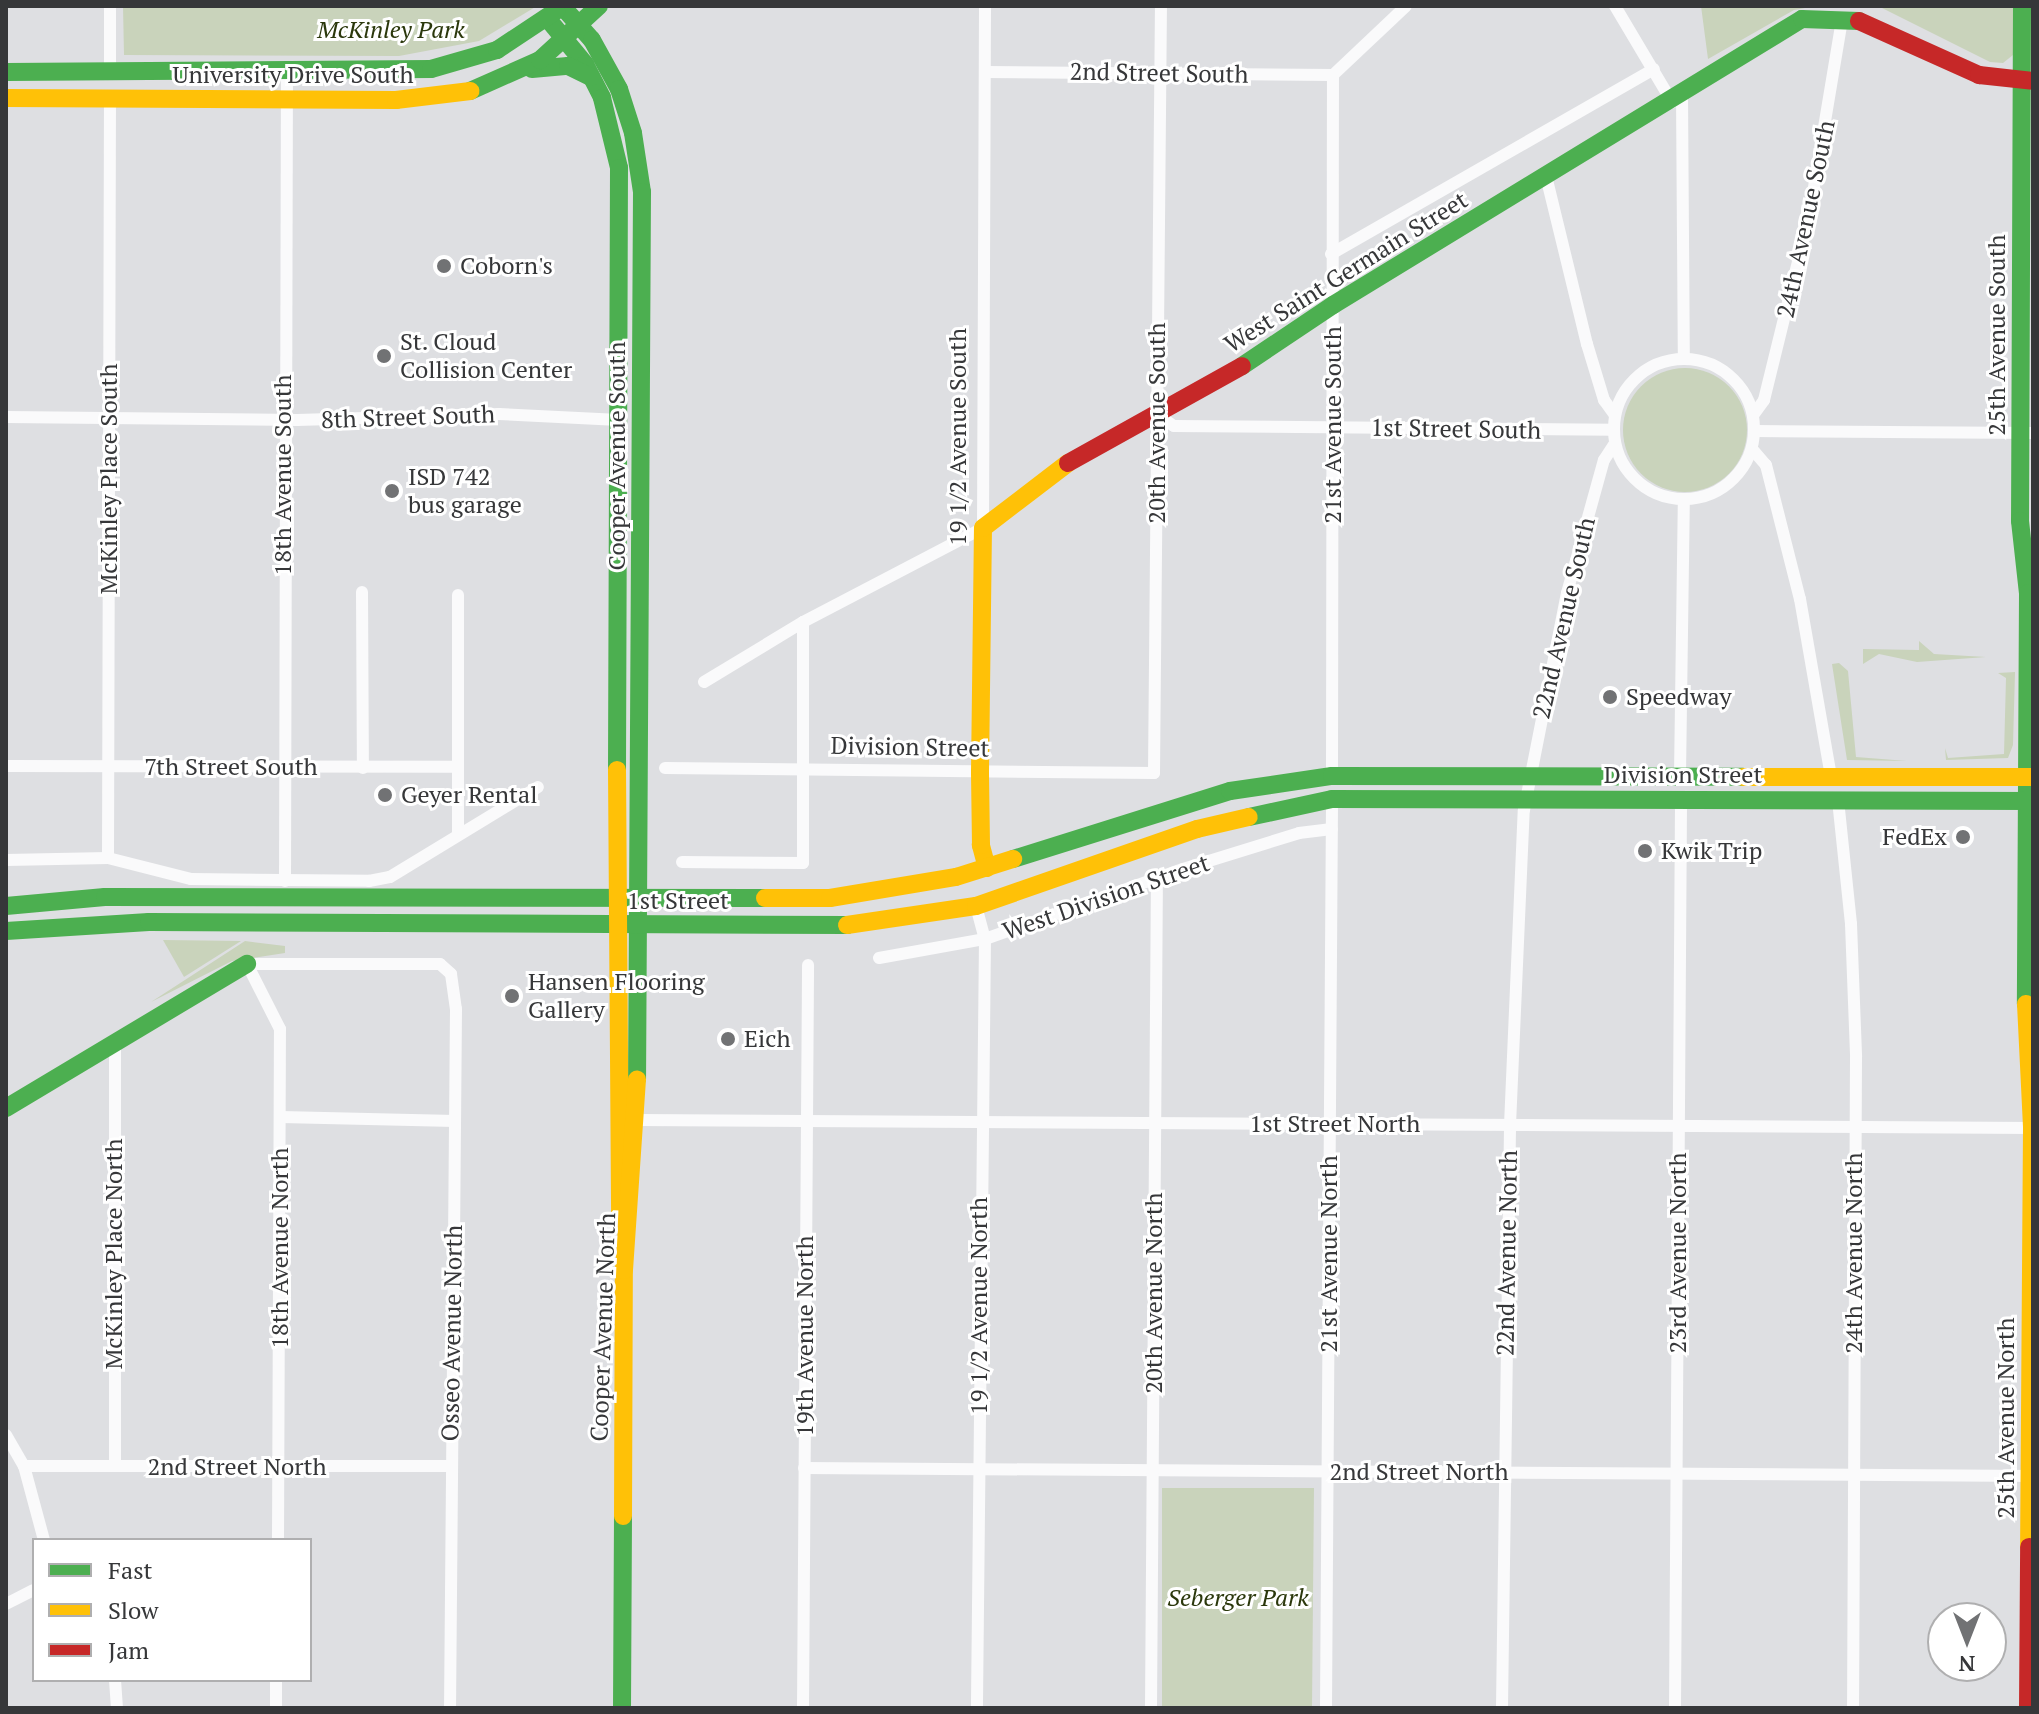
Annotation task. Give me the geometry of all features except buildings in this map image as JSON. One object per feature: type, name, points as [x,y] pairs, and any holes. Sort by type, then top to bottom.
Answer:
[{"type":"main road","points":[[566,40],[599,6]]},
{"type":"main road","name":"25th Avenue South","points":[[2022,6],[2028,81],[2026,663]]},
{"type":"main road","name":"University Drive South","points":[[6,72],[445,67],[497,50],[556,10]]},
{"type":"main road","points":[[556,10],[566,40],[592,78],[608,113],[619,168],[617,1170],[624,1270]]},
{"type":"main road","name":"Cooper Avenue South","points":[[556,10],[581,26],[609,69],[627,110],[642,192],[639,900]]},
{"type":"main road","name":"West Saint Germain Street","points":[[983,528],[1071,461],[1158,415],[1333,305],[1677,99],[1802,19],[1842,19],[1885,29],[1979,75],[2028,81]]},
{"type":"main road","name":"University Drive South","points":[[6,98],[288,100],[443,97],[518,72],[566,40]]},
{"type":"main road","points":[[518,72],[568,66],[592,78]]},
{"type":"main road","name":"19 1/2 Avenue South","points":[[983,528],[980,772],[981,845],[987,868]]},
{"type":"main road","name":"25th Avenue North","points":[[2026,663],[2033,1126],[2028,1708]]},
{"type":"main road","name":"1st Street","points":[[6,906],[105,897],[830,898],[905,888],[987,868],[1192,800],[1332,776]]},
{"type":"main road","name":"Division Street","points":[[1332,776],[2029,777]]},
{"type":"main road","name":"1st Street","points":[[6,931],[149,922],[851,925],[976,906],[1197,829],[1332,799]]},
{"type":"main road","name":"Division Street","points":[[1332,799],[2028,801]]},
{"type":"main road","name":"Cooper Avenue North","points":[[622,1708],[624,1270],[637,1120],[639,900]]},
{"type":"main road","points":[[6,1108],[247,964]]},
{"type":"street","points":[[110,6],[110,70]]},
{"type":"street","name":"19 1/2 Avenue South","points":[[983,528],[985,6]]},
{"type":"street","name":"20th Avenue South","points":[[1154,773],[1161,6]]},
{"type":"street","points":[[1333,75],[1406,6]]},
{"type":"street","points":[[1615,6],[1654,69],[1677,99],[1684,358]]},
{"type":"street","name":"24th Avenue South","points":[[1754,414],[1764,400],[1809,217],[1842,19]]},
{"type":"street","name":"West Saint Germain Street","points":[[1331,254],[1654,69]]},
{"type":"street","name":"18th Avenue South","points":[[285,881],[282,767],[287,70]]},
{"type":"street","name":"2nd Street South","points":[[985,72],[1333,75]]},
{"type":"street","name":"21st Avenue South","points":[[1332,776],[1333,75]]},
{"type":"street","name":"McKinley Place South","points":[[108,858],[110,99]]},
{"type":"street","points":[[1546,176],[1587,344],[1604,400],[1615,415]]},
{"type":"street","points":[[1684,358],[1729,373],[1745,392],[1754,414],[1752,449],[1726,486],[1684,499],[1639,483],[1624,465],[1614,437],[1615,415],[1623,392],[1639,374],[1684,358]]},
{"type":"street","name":"8th Street South","points":[[6,417],[283,420],[499,414],[619,420]]},
{"type":"street","name":"1st Street South","points":[[1158,415],[1174,426],[1614,437]]},
{"type":"street","points":[[1755,431],[2027,433]]},
{"type":"street","name":"22nd Avenue South","points":[[1526,798],[1587,517],[1614,437]]},
{"type":"street","points":[[1752,449],[1766,465],[1800,599],[1831,776]]},
{"type":"street","points":[[1680,775],[1684,499]]},
{"type":"street","name":"West Saint Germain Street","points":[[704,682],[803,622],[983,528]]},
{"type":"street","points":[[362,592],[363,768]]},
{"type":"street","points":[[458,595],[458,834]]},
{"type":"street","points":[[682,862],[803,863],[803,622]]},
{"type":"street","name":"7th Street South","points":[[6,766],[456,767]]},
{"type":"street","name":"Division Street","points":[[665,768],[1154,773]]},
{"type":"street","points":[[6,860],[108,858],[191,879],[285,881],[390,877],[538,787]]},
{"type":"street","name":"22nd Avenue North","points":[[1502,1708],[1510,1125],[1526,798]]},
{"type":"street","name":"21st Avenue North","points":[[1326,1708],[1332,799]]},
{"type":"street","name":"23rd Avenue North","points":[[1675,1708],[1681,799]]},
{"type":"street","name":"24th Avenue North","points":[[1838,800],[1851,924],[1855,1127],[1853,1708]]},
{"type":"street","name":"West Division Street","points":[[879,958],[985,939],[1157,878],[1299,833],[1332,829]]},
{"type":"street","name":"20th Avenue North","points":[[1151,1708],[1157,878]]},
{"type":"street","name":"19 1/2 Avenue North","points":[[976,906],[985,939],[977,1708]]},
{"type":"street","name":"Osseo Avenue North","points":[[247,964],[440,964],[456,988],[450,1708]]},
{"type":"street","name":"18th Avenue North","points":[[247,964],[280,1029],[278,1538]]},
{"type":"street","name":"19th Avenue North","points":[[803,1708],[808,965]]},
{"type":"street","name":"McKinley Place North","points":[[115,1042],[115,1466]]},
{"type":"street","points":[[281,1117],[455,1121]]},
{"type":"street","name":"1st Street North","points":[[637,1120],[2033,1126]]},
{"type":"street","points":[[6,1435],[24,1466],[43,1538]]},
{"type":"street","name":"2nd Street North","points":[[24,1466],[451,1466]]},
{"type":"street","name":"2nd Street North","points":[[804,1468],[2031,1476]]},
{"type":"street","points":[[6,1604],[32,1590]]},
{"type":"street","points":[[115,1682],[117,1708]]},
{"type":"street","points":[[276,1682],[276,1708]]},
{"type":"green space","name":"McKinley Park","points":[[123,6],[537,6],[479,41],[399,56],[124,55]]},
{"type":"green space","points":[[1701,6],[1816,6],[1794,10],[1708,59]]},
{"type":"green space","points":[[1878,6],[2013,6],[2013,55],[2003,63],[1990,62]]},
{"type":"green space","points":[[1685,368],[1709,372],[1729,386],[1743,406],[1747,430],[1743,454],[1729,474],[1709,488],[1685,492],[1661,488],[1641,474],[1627,454],[1623,430],[1627,406],[1641,386],[1661,372]]},
{"type":"green space","points":[[1919,641],[1934,654],[1986,657],[1917,662],[1879,654],[1863,664],[1863,649],[1919,650]]},
{"type":"green space","points":[[1839,663],[1848,671],[1856,757],[1907,761],[1847,760],[1832,664]]},
{"type":"green space","points":[[2015,672],[2013,745],[2008,758],[1946,760],[1945,748],[1948,758],[2004,754],[2006,678],[1998,673]]},
{"type":"green space","points":[[163,940],[241,941],[184,977]]},
{"type":"green space","points":[[245,941],[285,946],[285,953],[232,961],[151,1002]]},
{"type":"green space","name":"Seberger Park","points":[[1162,1488],[1314,1488],[1312,1708],[1162,1708]]},
{"type":"traffic: fast","points":[[562,6],[592,40],[619,89],[633,133],[642,192],[637,1079]]},
{"type":"traffic: fast","points":[[470,91],[540,60],[599,6]]},
{"type":"traffic: fast","points":[[2022,6],[2020,521],[2028,593],[2026,1004]]},
{"type":"traffic: fast","points":[[6,72],[431,69],[497,50],[556,11]]},
{"type":"traffic: fast","points":[[547,18],[585,64],[602,98],[619,168],[617,770]]},
{"type":"traffic: fast","points":[[1242,366],[1333,305],[1802,19],[1859,21]]},
{"type":"traffic: fast","points":[[532,69],[568,66],[591,77]]},
{"type":"traffic: fast","points":[[1013,859],[1230,791],[1332,776],[1743,777]]},
{"type":"traffic: fast","points":[[1249,817],[1332,799],[2033,801]]},
{"type":"traffic: fast","points":[[6,906],[105,897],[765,898]]},
{"type":"traffic: fast","points":[[6,931],[149,922],[847,925]]},
{"type":"traffic: fast","points":[[6,1108],[247,964]]},
{"type":"traffic: fast","points":[[622,1708],[623,1516]]},
{"type":"traffic: slow","points":[[6,98],[396,100],[470,91]]},
{"type":"traffic: slow","points":[[987,868],[981,845],[980,772],[983,528],[1068,463]]},
{"type":"traffic: slow","points":[[617,770],[620,1223]]},
{"type":"traffic: slow","points":[[1743,777],[2033,777]]},
{"type":"traffic: slow","points":[[847,925],[976,906],[1197,829],[1249,817]]},
{"type":"traffic: slow","points":[[765,898],[830,898],[956,877],[1013,859]]},
{"type":"traffic: slow","points":[[2026,1004],[2032,1128],[2029,1547]]},
{"type":"traffic: slow","points":[[623,1516],[624,1270],[637,1079]]},
{"type":"traffic: jam","points":[[1859,21],[1979,75],[2033,81]]},
{"type":"traffic: jam","points":[[1068,463],[1242,366]]},
{"type":"traffic: jam","points":[[2028,1708],[2029,1547]]},
{"type":"place","name":"Coborn's","points":[[444,266]]},
{"type":"place","name":"St. Cloud Collision Center","points":[[384,356]]},
{"type":"place","name":"ISD 742 bus garage","points":[[392,491]]},
{"type":"place","name":"Speedway","points":[[1610,697]]},
{"type":"place","name":"Geyer Rental","points":[[385,795]]},
{"type":"place","name":"FedEx","points":[[1963,837]]},
{"type":"place","name":"Kwik Trip","points":[[1645,851]]},
{"type":"place","name":"Hansen Flooring Gallery","points":[[512,996]]},
{"type":"place","name":"Eich","points":[[728,1039]]}]
